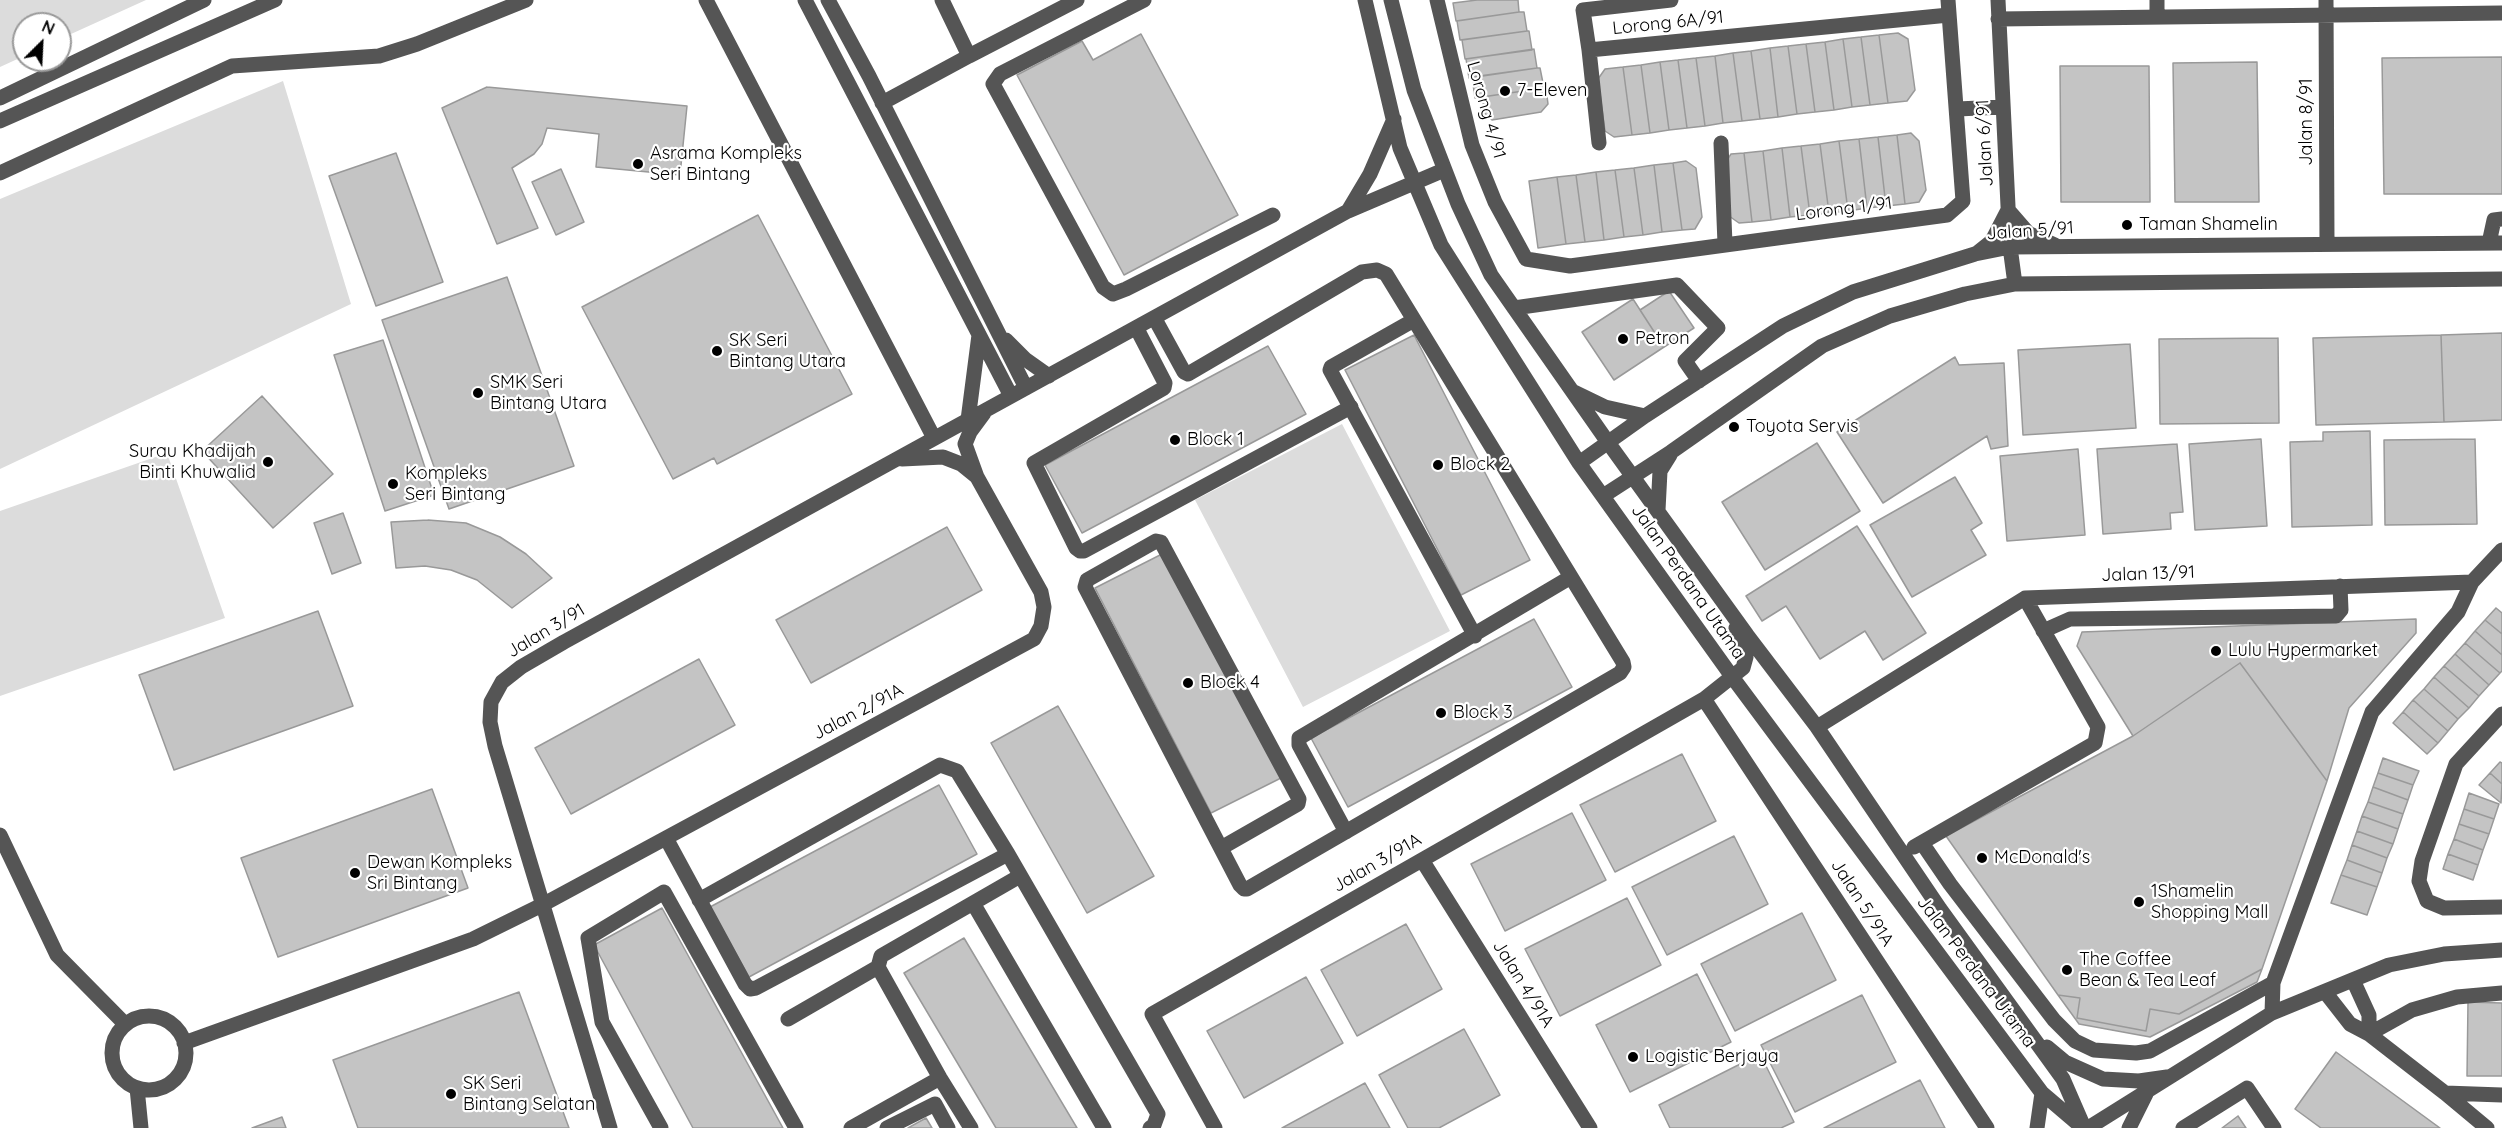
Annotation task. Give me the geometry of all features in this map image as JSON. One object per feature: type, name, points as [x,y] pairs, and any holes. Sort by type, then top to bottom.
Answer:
[{"type":"street","points":[[0,81],[6,95],[204,0]]},
{"type":"street","points":[[0,121],[275,0]]},
{"type":"street","points":[[0,173],[232,66],[379,56],[427,41],[526,0]]},
{"type":"street","points":[[706,0],[934,438]]},
{"type":"street","points":[[805,0],[1011,396]]},
{"type":"street","points":[[828,0],[1026,388]]},
{"type":"street","points":[[942,0],[969,56]]},
{"type":"street","points":[[882,103],[1077,0]]},
{"type":"street","points":[[1144,0],[1000,74],[993,84],[1103,287],[1113,294],[1126,289],[1273,214]]},
{"type":"street","name":"Jalan Perdana Utama","points":[[1365,0],[1400,148],[1442,245],[1579,463],[1733,678],[2042,1093],[2085,1128]]},
{"type":"street","points":[[1390,0],[1414,90],[1444,170],[1491,275],[1607,441]]},
{"type":"street","name":"Lorong 4/91","points":[[1437,0],[1472,145],[1495,202],[1526,259]]},
{"type":"street","name":"Lorong 6A/91","points":[[1671,0],[1583,10],[1589,50],[1949,8]]},
{"type":"street","name":"Jalan 6/91","points":[[1998,0],[2010,247],[2015,284]]},
{"type":"street","points":[[2157,0],[2157,17]]},
{"type":"street","name":"Lorong 1/91","points":[[1526,259],[1570,266],[1947,215],[1964,201],[1949,8]]},
{"type":"street","points":[[1998,19],[2157,17],[2326,8],[2493,9]]},
{"type":"street","name":"Jalan 8/91","points":[[2326,8],[2326,244]]},
{"type":"street","points":[[1589,50],[1599,143]]},
{"type":"street","points":[[1957,109],[2003,107]]},
{"type":"street","points":[[1348,211],[1370,174],[1394,119]]},
{"type":"street","points":[[1721,143],[1725,244]]},
{"type":"street","name":"Jalan 3/91","points":[[610,1128],[542,905],[490,722],[491,702],[502,682],[521,667],[564,642],[1348,211],[1444,170]]},
{"type":"street","points":[[1975,254],[1992,242],[2008,210],[2028,233],[2060,247]]},
{"type":"street","points":[[2495,243],[2494,220],[2502,219]]},
{"type":"street","name":"Jalan 5/91","points":[[1579,463],[1607,441],[1783,326],[1852,292],[1975,254],[2010,247],[2495,243]]},
{"type":"street","points":[[1155,319],[1186,375],[1362,272],[1377,270],[1386,274],[1623,662],[1624,668],[1247,889],[1240,885],[1085,586],[1087,579],[1156,541],[1161,542],[1299,799],[1298,804],[1221,848]]},
{"type":"street","points":[[1603,496],[1671,452],[1822,346],[1890,316],[1965,294],[2015,284],[2502,279]]},
{"type":"street","points":[[1514,308],[1677,285],[1718,328],[1684,361],[1699,381]]},
{"type":"street","points":[[1414,320],[1329,370],[1475,636]]},
{"type":"street","points":[[993,327],[1024,359],[1049,376]]},
{"type":"street","points":[[1137,328],[1165,384],[1164,388],[1034,464],[1076,548],[1080,551],[1084,552],[1351,407]]},
{"type":"street","points":[[968,420],[979,335]]},
{"type":"street","points":[[1572,392],[1605,408],[1645,416]]},
{"type":"street","name":"Jalan 2/91A","points":[[184,1043],[473,939],[542,905],[1034,639],[1041,626],[1044,607],[1041,591],[977,477],[966,444],[970,432],[988,408]]},
{"type":"street","name":"Jalan Perdana Utama","points":[[1607,441],[1817,727],[1940,909],[2035,1038],[2063,1079],[2085,1128]]},
{"type":"street","points":[[1658,510],[1660,471],[1671,452]]},
{"type":"street","name":"Jalan 2/91A","points":[[896,459],[943,457],[961,464],[977,477]]},
{"type":"street","points":[[2272,1013],[2273,983],[2372,712],[2458,612],[2472,582],[2502,550]]},
{"type":"street","points":[[1346,832],[1299,745],[1299,738],[1571,578]]},
{"type":"street","name":"Jalan 13/91","points":[[1817,727],[2025,598],[2472,582]]},
{"type":"street","points":[[2043,632],[2070,619],[2336,616],[2341,610],[2340,586]]},
{"type":"street","points":[[1904,853],[2095,742],[2098,727],[2025,598]]},
{"type":"street","points":[[1731,610],[1746,657],[1743,668],[1733,678]]},
{"type":"street","name":"Jalan 3/91A","points":[[1215,1128],[1152,1014],[1704,699],[1733,678]]},
{"type":"street","name":"Jalan 5/91A","points":[[1704,699],[1987,1128]]},
{"type":"street","points":[[2502,714],[2456,764],[2422,861],[2419,881],[2427,901],[2444,908],[2502,907]]},
{"type":"street","points":[[699,900],[940,765],[957,771],[1008,854],[1158,1114],[1154,1125],[1150,1128]]},
{"type":"street","points":[[0,835],[57,955],[125,1024]]},
{"type":"street","points":[[666,838],[744,984],[750,989],[756,988],[1008,854]]},
{"type":"street","points":[[1922,843],[1950,884],[2054,1020],[2075,1041],[2094,1050],[2136,1053],[2150,1051],[2273,983]]},
{"type":"street","name":"Jalan 4/91A","points":[[1422,860],[1590,1128]]},
{"type":"street","points":[[972,1128],[940,1078],[878,967],[881,956],[1020,876]]},
{"type":"street","points":[[661,1128],[602,1022],[588,938],[664,892],[796,1128]]},
{"type":"street","points":[[973,903],[1104,1128]]},
{"type":"street","points":[[2085,1128],[2148,1092],[2272,1013],[2389,965],[2444,954],[2502,950]]},
{"type":"street","points":[[788,1019],[878,967]]},
{"type":"street","points":[[2353,980],[2369,1015],[2369,1034]]},
{"type":"street","points":[[2325,992],[2350,1024],[2369,1034],[2487,1128]]},
{"type":"street","points":[[2369,1034],[2412,1010],[2457,997],[2502,993]]},
{"type":"street","points":[[142,1017],[160,1018],[171,1023],[179,1032],[186,1054],[184,1065],[170,1083],[149,1090],[137,1088],[127,1083],[119,1075],[112,1054],[118,1033],[125,1024],[142,1017]]},
{"type":"street","points":[[2035,1038],[2065,1062],[2103,1079],[2139,1081],[2169,1077]]},
{"type":"street","points":[[851,1128],[940,1078]]},
{"type":"street","points":[[137,1088],[141,1128]]},
{"type":"street","points":[[2183,1128],[2247,1088],[2274,1128]]},
{"type":"street","points":[[2129,1128],[2148,1092]]},
{"type":"street","points":[[2037,1128],[2042,1093]]},
{"type":"street","points":[[2445,1093],[2502,1095]]},
{"type":"street","points":[[887,1128],[935,1104],[948,1128]]},
{"type":"shaded area","points":[[0,0],[146,0],[72,34],[72,12],[12,12],[12,62],[0,67]]},
{"type":"shaded area","points":[[283,81],[351,304],[0,469],[0,199]]},
{"type":"shaded area","points":[[1342,424],[1450,631],[1303,707],[1195,500]]},
{"type":"shaded area","points":[[167,453],[225,618],[0,696],[0,511]]},
{"type":"building","points":[[1477,0],[1518,0],[1519,12],[1456,21],[1453,3]]},
{"type":"building","points":[[1524,12],[1527,31],[1460,40],[1457,21]]},
{"type":"building","points":[[1529,31],[1532,50],[1465,59],[1462,40]]},
{"type":"building","points":[[1898,33],[1908,39],[1915,90],[1907,101],[1888,103],[1879,35]]},
{"type":"building","points":[[1141,34],[1238,215],[1124,275],[1017,75],[1082,41],[1093,60]]},
{"type":"building","points":[[1879,35],[1888,103],[1870,105],[1861,37]]},
{"type":"building","points":[[1861,37],[1870,105],[1852,107],[1843,39]]},
{"type":"building","points":[[1843,39],[1852,107],[1834,110],[1825,42]]},
{"type":"building","points":[[1825,42],[1834,110],[1815,112],[1806,44]]},
{"type":"building","points":[[1806,44],[1815,112],[1797,114],[1788,46]]},
{"type":"building","points":[[1788,46],[1797,114],[1778,117],[1770,48]]},
{"type":"building","points":[[1770,48],[1778,117],[1760,119],[1751,51]]},
{"type":"building","points":[[1534,49],[1537,68],[1469,78],[1466,59]]},
{"type":"building","points":[[1751,51],[1760,119],[1742,121],[1733,53]]},
{"type":"building","points":[[1733,53],[1742,121],[1723,123],[1715,56]]},
{"type":"building","points":[[1715,56],[1723,123],[1705,126],[1696,58]]},
{"type":"building","points":[[2502,57],[2502,194],[2384,194],[2382,58]]},
{"type":"building","points":[[1696,58],[1705,126],[1687,128],[1678,60]]},
{"type":"building","points":[[1678,60],[1687,128],[1669,130],[1660,62]]},
{"type":"building","points":[[1660,62],[1669,130],[1650,133],[1641,65]]},
{"type":"building","points":[[2257,62],[2259,202],[2175,202],[2173,63]]},
{"type":"building","points":[[1641,65],[1650,133],[1632,135],[1623,67]]},
{"type":"building","points":[[2060,66],[2149,66],[2150,202],[2061,202]]},
{"type":"building","points":[[1623,67],[1632,135],[1614,137],[1605,131],[1598,79],[1605,69]]},
{"type":"building","points":[[1540,68],[1544,88],[1475,98],[1472,77]]},
{"type":"building","name":"Asrama Kompleks Seri Bintang","points":[[487,87],[687,106],[680,175],[596,167],[599,134],[547,128],[542,144],[534,154],[512,168],[538,228],[497,244],[442,108]]},
{"type":"building","points":[[1546,88],[1548,104],[1541,112],[1492,120],[1485,114],[1482,97]]},
{"type":"building","points":[[1911,133],[1919,141],[1926,190],[1919,202],[1905,204],[1897,135]]},
{"type":"building","points":[[1897,135],[1905,204],[1886,206],[1878,137]]},
{"type":"building","points":[[1878,137],[1886,206],[1867,208],[1859,139]]},
{"type":"building","points":[[1859,139],[1867,208],[1848,211],[1839,141]]},
{"type":"building","points":[[1839,141],[1848,211],[1829,213],[1820,144]]},
{"type":"building","points":[[1820,144],[1829,213],[1810,215],[1801,146]]},
{"type":"building","points":[[1801,146],[1810,215],[1790,217],[1782,148]]},
{"type":"building","points":[[1782,148],[1790,217],[1771,220],[1763,151]]},
{"type":"building","points":[[1763,151],[1771,220],[1752,222],[1744,153]]},
{"type":"building","points":[[396,153],[443,282],[376,306],[329,176]]},
{"type":"building","points":[[1744,153],[1752,222],[1739,223],[1729,216],[1723,166],[1731,154]]},
{"type":"building","points":[[1686,161],[1696,168],[1702,217],[1695,229],[1682,230],[1673,163]]},
{"type":"building","points":[[1673,163],[1682,230],[1662,232],[1654,165]]},
{"type":"building","points":[[1654,165],[1662,232],[1643,235],[1634,168]]},
{"type":"building","points":[[1634,168],[1643,235],[1624,237],[1615,170]]},
{"type":"building","points":[[561,169],[584,222],[556,235],[532,182]]},
{"type":"building","points":[[1615,170],[1624,237],[1604,240],[1596,172]]},
{"type":"building","points":[[1596,172],[1604,240],[1585,242],[1576,175]]},
{"type":"building","points":[[1576,175],[1585,242],[1566,244],[1557,177]]},
{"type":"building","points":[[1557,177],[1566,244],[1538,248],[1529,181]]},
{"type":"building","name":"SK Seri Bintang Utara","points":[[758,215],[852,394],[717,464],[714,458],[673,479],[582,307]]},
{"type":"building","name":"SMK Seri Bintang Utara","points":[[507,277],[574,466],[449,509],[382,320]]},
{"type":"building","points":[[1669,291],[1694,328],[1664,347],[1640,310]]},
{"type":"building","name":"Petron","points":[[1633,299],[1664,347],[1614,380],[1582,332]]},
{"type":"building","points":[[2502,333],[2502,420],[2444,422],[2441,335]]},
{"type":"building","name":"Block 2","points":[[1414,335],[1530,560],[1461,595],[1345,370]]},
{"type":"building","points":[[2441,335],[2444,422],[2316,425],[2313,338]]},
{"type":"building","points":[[2278,338],[2279,423],[2160,424],[2159,339]]},
{"type":"building","points":[[383,340],[434,495],[385,511],[334,355]]},
{"type":"building","points":[[2130,344],[2136,428],[2023,435],[2018,350]]},
{"type":"building","name":"Block 1","points":[[1268,346],[1306,414],[1082,533],[1045,465]]},
{"type":"building","points":[[1955,357],[1959,365],[2004,363],[2008,446],[1991,449],[1987,436],[1883,503],[1837,432]]},
{"type":"building","name":"Surau Khadijah Binti Khuwalid","points":[[262,396],[333,474],[273,528],[202,451]]},
{"type":"building","points":[[2370,431],[2372,525],[2292,527],[2290,442],[2323,441],[2323,432]]},
{"type":"building","points":[[2261,439],[2267,526],[2195,530],[2189,444]]},
{"type":"building","points":[[2475,439],[2477,524],[2385,525],[2384,440]]},
{"type":"building","points":[[1817,443],[1860,511],[1765,570],[1722,502]]},
{"type":"building","points":[[2177,444],[2183,512],[2170,513],[2171,529],[2103,534],[2097,449]]},
{"type":"building","points":[[2078,449],[2085,535],[2007,541],[2000,456]]},
{"type":"building","points":[[1955,477],[1982,523],[1971,530],[1986,555],[1912,597],[1870,525]]},
{"type":"building","points":[[343,513],[361,563],[332,574],[314,523]]},
{"type":"building","points":[[428,520],[466,523],[500,537],[526,554],[552,578],[512,608],[477,580],[451,570],[425,566],[396,568],[391,522]]},
{"type":"building","points":[[1857,526],[1926,633],[1883,660],[1865,631],[1820,659],[1786,606],[1762,621],[1746,596]]},
{"type":"building","points":[[947,527],[982,590],[811,683],[776,620]]},
{"type":"building","name":"Block 4","points":[[1164,553],[1281,778],[1211,813],[1095,588]]},
{"type":"building","points":[[2496,608],[2502,613],[2502,634],[2485,620]]},
{"type":"building","points":[[318,611],[353,706],[174,770],[139,675]]},
{"type":"building","name":"Block 3","points":[[1534,619],[1572,687],[1348,807],[1311,738]]},
{"type":"building","points":[[2416,619],[2416,633],[2349,708],[2327,781],[2240,663],[2133,736],[2077,646],[2082,632]]},
{"type":"building","points":[[2485,620],[2502,634],[2502,655],[2475,631]]},
{"type":"building","points":[[2475,631],[2502,655],[2500,673],[2465,643]]},
{"type":"building","points":[[2465,643],[2500,673],[2489,685],[2455,654]]},
{"type":"building","points":[[2455,654],[2489,685],[2479,696],[2444,666]]},
{"type":"building","points":[[699,659],[735,725],[571,814],[535,748]]},
{"type":"building","name":"1Shamelin Shopping Mall","points":[[2240,663],[2327,781],[2262,969],[2179,1014],[2150,1009],[2146,1031],[2077,1018],[2080,998],[2058,995],[1946,836],[2133,736]]},
{"type":"building","points":[[2444,666],[2479,696],[2469,708],[2434,677]]},
{"type":"building","points":[[2434,677],[2469,708],[2458,719],[2424,689]]},
{"type":"building","points":[[2424,689],[2458,719],[2448,731],[2413,700]]},
{"type":"building","points":[[2413,700],[2448,731],[2438,743],[2403,712]]},
{"type":"building","points":[[1058,706],[1154,876],[1087,913],[991,743]]},
{"type":"building","points":[[2403,712],[2438,743],[2427,754],[2393,723]]},
{"type":"building","points":[[1682,754],[1716,821],[1615,872],[1580,805]]},
{"type":"building","points":[[2383,758],[2419,771],[2413,785],[2378,773]]},
{"type":"building","points":[[2500,762],[2502,763],[2502,784],[2490,773]]},
{"type":"building","points":[[2378,773],[2413,785],[2408,800],[2373,787]]},
{"type":"building","points":[[2490,773],[2502,784],[2501,803],[2479,785]]},
{"type":"building","points":[[939,785],[977,854],[749,977],[710,907]]},
{"type":"building","points":[[2373,787],[2408,800],[2403,814],[2368,802]]},
{"type":"building","name":"Dewan Kompleks Sri Bintang","points":[[432,789],[468,888],[278,957],[241,858]]},
{"type":"building","points":[[2469,793],[2499,804],[2494,819],[2464,809]]},
{"type":"building","points":[[2368,802],[2403,814],[2398,829],[2362,816]]},
{"type":"building","points":[[2464,809],[2494,819],[2489,834],[2459,824]]},
{"type":"building","points":[[1572,813],[1606,880],[1505,931],[1471,864]]},
{"type":"building","points":[[2362,816],[2398,829],[2393,844],[2357,831]]},
{"type":"building","points":[[2459,824],[2489,834],[2483,850],[2454,839]]},
{"type":"building","points":[[2357,831],[2393,844],[2387,858],[2352,845]]},
{"type":"building","points":[[1734,836],[1768,904],[1667,955],[1632,887]]},
{"type":"building","points":[[2454,839],[2483,850],[2478,865],[2448,854]]},
{"type":"building","points":[[2352,845],[2387,858],[2382,873],[2347,860]]},
{"type":"building","points":[[2448,854],[2478,865],[2473,880],[2443,869]]},
{"type":"building","points":[[2347,860],[2382,873],[2377,887],[2341,875]]},
{"type":"building","points":[[2341,875],[2377,887],[2367,915],[2331,903]]},
{"type":"building","points":[[1627,898],[1661,965],[1560,1016],[1525,949]]},
{"type":"building","points":[[662,908],[783,1128],[693,1128],[594,945]]},
{"type":"building","points":[[1802,913],[1836,980],[1735,1031],[1701,964]]},
{"type":"building","points":[[1406,924],[1442,989],[1357,1036],[1321,970]]},
{"type":"building","points":[[964,938],[1077,1128],[996,1128],[904,973]]},
{"type":"building","points":[[2262,969],[2257,982],[2150,1037],[2079,1024],[2058,995],[2080,998],[2077,1018],[2146,1031],[2150,1009],[2179,1014]]},
{"type":"building","points":[[1697,974],[1731,1042],[1630,1092],[1596,1025]]},
{"type":"building","points":[[1306,977],[1343,1043],[1244,1098],[1207,1031]]},
{"type":"building","name":"SK Seri Bintang Selatan","points":[[519,992],[569,1128],[358,1128],[333,1060]]},
{"type":"building","points":[[1862,995],[1896,1062],[1795,1112],[1761,1045]]},
{"type":"building","points":[[2468,1002],[2502,1003],[2502,1076],[2467,1076]]},
{"type":"building","points":[[1464,1029],[1500,1095],[1439,1128],[1408,1128],[1379,1075]]},
{"type":"building","points":[[2336,1052],[2440,1128],[2321,1128],[2295,1109]]},
{"type":"building","points":[[1760,1054],[1794,1122],[1781,1128],[1670,1128],[1659,1105]]},
{"type":"building","points":[[1920,1080],[1945,1128],[1824,1128]]},
{"type":"building","points":[[1365,1083],[1390,1128],[1282,1128]]},
{"type":"building","points":[[2238,1116],[2246,1128],[2222,1128]]},
{"type":"building","points":[[282,1117],[286,1128],[252,1128]]},
{"type":"building","points":[[926,1118],[932,1128],[908,1128]]},
{"type":"place","name":"7-Eleven","points":[[1505,91]]},
{"type":"place","name":"Asrama Kompleks Seri Bintang","points":[[638,164]]},
{"type":"place","name":"Taman Shamelin","points":[[2127,225]]},
{"type":"place","name":"Petron","points":[[1623,339]]},
{"type":"place","name":"SK Seri Bintang Utara","points":[[717,351]]},
{"type":"place","name":"SMK Seri Bintang Utara","points":[[478,393]]},
{"type":"place","name":"Toyota Servis","points":[[1734,427]]},
{"type":"place","name":"Block 1","points":[[1175,440]]},
{"type":"place","name":"Surau Khadijah Binti Khuwalid","points":[[268,462]]},
{"type":"place","name":"Block 2","points":[[1438,465]]},
{"type":"place","name":"Kompleks Seri Bintang","points":[[393,484]]},
{"type":"place","name":"Lulu Hypermarket","points":[[2216,651]]},
{"type":"place","name":"Block 4","points":[[1188,683]]},
{"type":"place","name":"Block 3","points":[[1441,713]]},
{"type":"place","name":"McDonald's","points":[[1982,858]]},
{"type":"place","name":"Dewan Kompleks Sri Bintang","points":[[355,873]]},
{"type":"place","name":"1Shamelin Shopping Mall","points":[[2139,902]]},
{"type":"place","name":"The Coffee Bean & Tea Leaf","points":[[2067,970]]},
{"type":"place","name":"Logistic Berjaya","points":[[1633,1057]]},
{"type":"place","name":"SK Seri Bintang Selatan","points":[[451,1094]]}]
